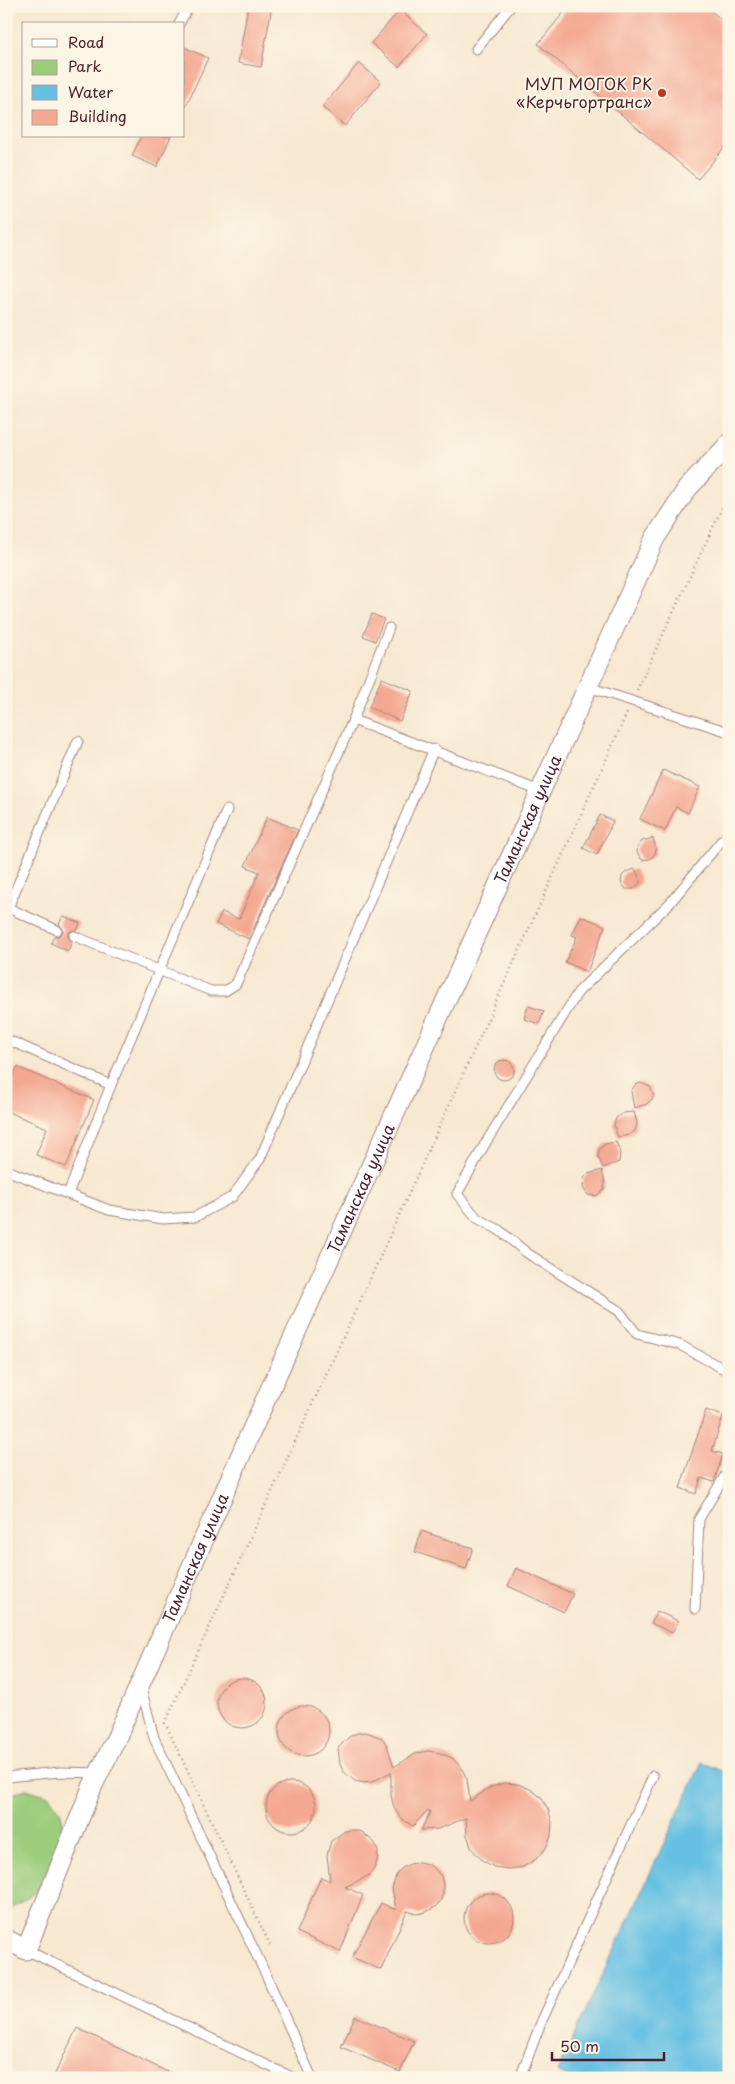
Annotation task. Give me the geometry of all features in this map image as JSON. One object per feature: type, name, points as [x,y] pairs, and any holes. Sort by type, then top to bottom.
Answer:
[{"type":"street","name":"Таманская улица","points":[[26,1950],[99,1773],[250,1434],[655,538],[687,489],[729,444]]},
{"type":"street","points":[[6,1939],[26,1950]]},
{"type":"lane","points":[[179,22],[189,6]]},
{"type":"lane","points":[[476,48],[511,6]]},
{"type":"lane","points":[[74,936],[160,972],[212,990],[225,991],[236,984],[353,720],[390,628]]},
{"type":"lane","points":[[588,687],[729,732]]},
{"type":"lane","points":[[353,720],[434,749],[540,792]]},
{"type":"lane","points":[[57,930],[7,908],[78,741]]},
{"type":"lane","points":[[6,1170],[108,1210],[163,1220],[195,1217],[232,1197],[260,1159],[434,749]]},
{"type":"lane","points":[[68,1194],[111,1085],[227,810]]},
{"type":"lane","points":[[729,836],[722,840],[670,903],[578,992],[485,1144],[457,1194],[477,1218],[499,1230],[527,1253],[620,1311],[637,1334],[680,1345],[729,1372]]},
{"type":"lane","points":[[6,1039],[111,1085]]},
{"type":"lane","points":[[695,1609],[699,1519],[729,1469]]},
{"type":"lane","points":[[140,1684],[154,1738],[267,1977],[312,2078]]},
{"type":"lane","points":[[6,1777],[60,1772],[99,1773]]},
{"type":"lane","points":[[520,2078],[540,2025],[653,1776]]},
{"type":"lane","points":[[26,1950],[294,2078]]},
{"type":"path","points":[[270,1945],[165,1723],[729,493]]},
{"type":"green space","points":[[26,1789],[49,1796],[60,1811],[64,1826],[38,1890],[6,1913],[6,1798]]},
{"type":"water","points":[[702,1762],[729,1774],[729,2078],[570,2078],[557,2072]]},
{"type":"building","points":[[248,6],[272,6],[261,67],[238,63]]},
{"type":"building","name":"МУП МОГОК РК «Керчьгортранс»","points":[[569,6],[705,6],[729,26],[729,142],[698,179],[538,44]]},
{"type":"building","points":[[400,10],[427,34],[399,67],[371,43]]},
{"type":"building","points":[[185,47],[208,58],[185,108]]},
{"type":"building","points":[[359,63],[381,82],[345,126],[322,107]]},
{"type":"building","points":[[140,138],[170,138],[157,167],[132,156]]},
{"type":"building","points":[[372,614],[384,619],[375,641],[363,636]]},
{"type":"building","points":[[382,678],[413,691],[400,721],[369,707]]},
{"type":"building","points":[[663,770],[700,787],[688,813],[676,807],[665,831],[640,819]]},
{"type":"building","points":[[600,815],[613,821],[597,855],[583,848]]},
{"type":"building","points":[[267,817],[298,830],[249,939],[216,924],[222,912],[239,919],[259,872],[245,866]]},
{"type":"building","points":[[653,838],[656,849],[655,854],[650,859],[642,860],[637,852],[638,846],[642,841]]},
{"type":"building","points":[[635,869],[640,883],[634,889],[626,889],[621,883],[622,876],[626,872]]},
{"type":"building","points":[[63,916],[80,923],[77,930],[68,933],[68,937],[72,942],[68,951],[51,943],[54,936],[62,933],[63,929],[59,924]]},
{"type":"building","points":[[581,916],[605,926],[587,972],[565,962],[577,937],[572,935]]},
{"type":"building","points":[[528,1006],[544,1011],[539,1024],[524,1019]]},
{"type":"building","points":[[504,1060],[511,1063],[514,1070],[511,1077],[504,1080],[497,1077],[494,1070],[497,1063]]},
{"type":"building","points":[[17,1067],[94,1100],[66,1167],[36,1155],[47,1128],[6,1111],[6,1093]]},
{"type":"building","points":[[641,1083],[650,1087],[653,1098],[647,1104],[634,1108],[631,1091],[635,1085]]},
{"type":"building","points":[[634,1112],[637,1123],[635,1131],[629,1135],[618,1137],[614,1125],[616,1118],[623,1113]]},
{"type":"building","points":[[616,1142],[620,1152],[619,1162],[603,1168],[598,1157],[599,1150],[605,1144]]},
{"type":"building","points":[[602,1170],[605,1183],[604,1190],[596,1196],[588,1195],[583,1188],[584,1178],[588,1174]]},
{"type":"building","points":[[706,1410],[723,1416],[712,1451],[723,1454],[714,1482],[701,1478],[696,1494],[680,1488]]},
{"type":"building","points":[[421,1531],[473,1548],[466,1569],[415,1552]]},
{"type":"building","points":[[516,1568],[573,1594],[564,1612],[508,1586]]},
{"type":"building","points":[[657,1611],[678,1621],[672,1633],[651,1623]]},
{"type":"building","points":[[237,1678],[247,1678],[260,1685],[267,1698],[267,1708],[260,1721],[247,1728],[237,1728],[228,1724],[221,1717],[217,1708],[217,1698],[221,1689],[228,1682]]},
{"type":"building","points":[[299,1706],[309,1706],[322,1713],[329,1726],[329,1736],[322,1749],[309,1756],[299,1756],[290,1752],[283,1745],[279,1736],[279,1726],[283,1717],[290,1710]]},
{"type":"building","points":[[366,1732],[382,1738],[387,1745],[394,1767],[415,1754],[428,1751],[452,1758],[461,1767],[467,1779],[470,1801],[491,1787],[504,1783],[518,1784],[530,1789],[541,1797],[548,1809],[552,1822],[551,1836],[546,1848],[536,1859],[523,1867],[509,1869],[494,1867],[482,1860],[472,1849],[467,1835],[466,1818],[438,1829],[421,1830],[430,1812],[428,1810],[413,1826],[402,1819],[394,1808],[391,1796],[391,1772],[372,1782],[364,1783],[355,1781],[343,1771],[340,1764],[338,1748],[349,1737],[357,1733]]},
{"type":"building","points":[[286,1782],[296,1782],[309,1789],[316,1802],[316,1812],[309,1825],[296,1832],[286,1832],[277,1828],[270,1821],[266,1812],[266,1802],[270,1793],[277,1786]]},
{"type":"building","points":[[345,1831],[362,1832],[375,1843],[378,1852],[374,1869],[368,1876],[345,1887],[363,1895],[340,1952],[297,1932],[321,1877],[330,1881],[327,1855],[331,1841]]},
{"type":"building","points":[[419,1862],[428,1864],[441,1876],[443,1894],[440,1902],[426,1912],[417,1914],[407,1911],[381,1970],[352,1957],[381,1903],[396,1910],[392,1888],[397,1873],[410,1864]]},
{"type":"building","points":[[484,1893],[494,1893],[507,1900],[514,1913],[514,1923],[507,1936],[494,1943],[484,1943],[475,1939],[468,1932],[464,1923],[464,1913],[468,1904],[475,1897]]},
{"type":"building","points":[[355,2016],[414,2041],[400,2072],[341,2047]]},
{"type":"building","points":[[77,2028],[180,2078],[53,2078]]},
{"type":"place","name":"МУП МОГОК РК «Керчьгортранс»","points":[[662,93]]}]
